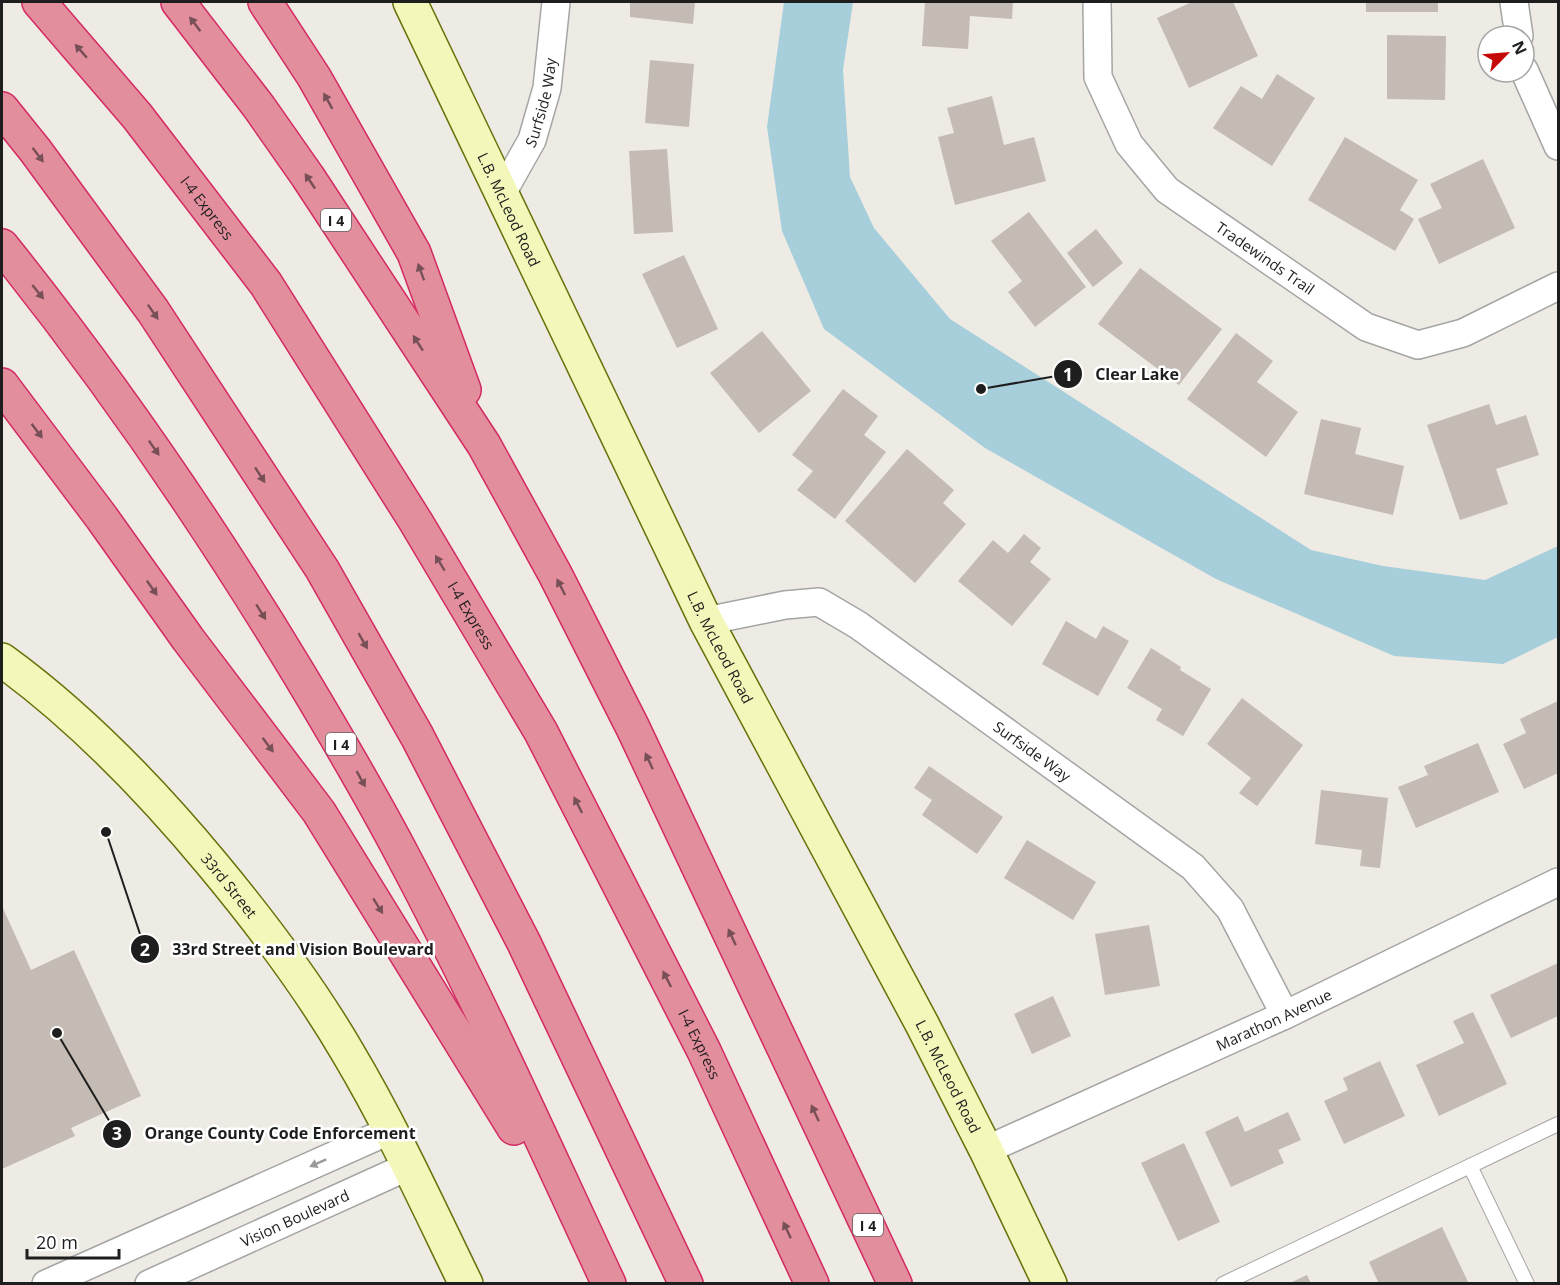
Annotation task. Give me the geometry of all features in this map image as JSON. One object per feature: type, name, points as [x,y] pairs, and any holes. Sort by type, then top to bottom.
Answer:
[{"type":"highway","name":"I-4 Express","points":[[39,2],[137,116],[266,284],[422,532],[541,732],[704,1051],[812,1284]]},
{"type":"highway","name":"I 4","points":[[178,2],[259,107],[308,177],[484,445],[555,574],[633,728],[896,1284]]},
{"type":"highway","points":[[265,2],[314,77],[414,253],[484,445]]},
{"type":"highway","points":[[2,109],[35,150],[153,311],[322,569],[417,736],[524,943],[686,1284]]},
{"type":"highway","name":"I 4","points":[[2,246],[59,317],[189,499],[340,742],[404,857],[471,991],[609,1284]]},
{"type":"highway","points":[[2,385],[95,508],[188,639],[320,812],[492,1089],[604,1284]]},
{"type":"street","name":"L.B. McLeod Road","points":[[410,2],[706,621],[922,1024],[1050,1284]]},
{"type":"street","name":"Surfside Way","points":[[501,195],[532,140],[547,88],[556,2]]},
{"type":"street","name":"Tradewinds Trail","points":[[1097,2],[1098,77],[1129,144],[1167,190],[1366,327],[1418,345],[1463,333],[1558,286]]},
{"type":"street","points":[[1514,2],[1517,24]]},
{"type":"street","points":[[1530,84],[1558,146]]},
{"type":"street","name":"Surfside Way","points":[[706,621],[785,605],[819,602],[858,625],[1192,867],[1230,909],[1285,1015]]},
{"type":"street","name":"33rd Street","points":[[2,660],[40,688],[84,726],[184,830],[266,930],[348,1052],[410,1166],[466,1284]]},
{"type":"street","name":"Marathon Avenue","points":[[986,1150],[1285,1015],[1558,882]]},
{"type":"street","points":[[46,1284],[391,1130]]},
{"type":"street","name":"Vision Boulevard","points":[[149,1284],[410,1166]]},
{"type":"lane","points":[[1223,1284],[1558,1124]]},
{"type":"lane","points":[[1470,1166],[1527,1284]]},
{"type":"water","points":[[784,2],[853,2],[843,70],[850,177],[874,228],[950,319],[1311,550],[1383,566],[1485,580],[1558,546],[1558,637],[1503,664],[1394,656],[1216,579],[985,448],[824,329],[782,231],[767,127]]},
{"type":"building","points":[[630,2],[695,2],[693,24],[630,17]]},
{"type":"building","points":[[925,2],[1013,2],[1012,19],[970,16],[968,49],[922,46]]},
{"type":"building","points":[[1192,2],[1233,2],[1258,56],[1189,88],[1157,18]]},
{"type":"building","points":[[1366,2],[1438,2],[1438,12],[1366,12]]},
{"type":"building","points":[[1387,35],[1446,36],[1445,100],[1387,99]]},
{"type":"building","points":[[650,60],[694,64],[689,127],[645,123]]},
{"type":"building","points":[[1277,74],[1315,98],[1272,166],[1213,128],[1241,86],[1262,99]]},
{"type":"building","points":[[992,96],[1004,145],[1034,137],[1046,181],[955,205],[938,137],[954,133],[947,108]]},
{"type":"building","points":[[1345,137],[1418,180],[1400,210],[1414,219],[1395,251],[1308,200]]},
{"type":"building","points":[[667,149],[673,232],[634,234],[629,151]]},
{"type":"building","points":[[1483,159],[1515,228],[1439,264],[1418,219],[1442,208],[1430,184]]},
{"type":"building","points":[[1029,212],[1086,287],[1035,327],[1008,292],[1022,281],[991,241]]},
{"type":"building","points":[[1096,229],[1123,263],[1093,287],[1067,253]]},
{"type":"building","points":[[684,255],[718,329],[677,348],[642,274]]},
{"type":"building","points":[[1140,268],[1222,329],[1179,385],[1098,324]]},
{"type":"building","points":[[762,331],[811,391],[759,433],[710,373]]},
{"type":"building","points":[[1236,333],[1273,361],[1257,382],[1298,412],[1266,457],[1187,399]]},
{"type":"building","points":[[843,389],[878,416],[864,435],[886,452],[835,519],[797,490],[813,471],[792,455]]},
{"type":"building","points":[[1489,404],[1496,425],[1526,415],[1539,455],[1496,469],[1508,504],[1460,520],[1427,425]]},
{"type":"building","points":[[1321,419],[1361,428],[1355,454],[1404,466],[1393,515],[1304,494]]},
{"type":"building","points":[[907,449],[954,490],[943,503],[966,524],[915,583],[845,521]]},
{"type":"building","points":[[1024,534],[1041,548],[1030,562],[1051,579],[1012,626],[958,581],[993,540],[1008,553]]},
{"type":"building","points":[[1066,621],[1096,639],[1103,626],[1129,641],[1098,696],[1042,664]]},
{"type":"building","points":[[1151,648],[1181,667],[1180,670],[1211,689],[1183,736],[1156,720],[1162,709],[1127,688]]},
{"type":"building","points":[[1242,698],[1303,745],[1257,806],[1239,793],[1251,778],[1207,744]]},
{"type":"building","points":[[1558,701],[1558,773],[1524,789],[1503,744],[1526,733],[1520,719]]},
{"type":"building","points":[[1478,743],[1499,792],[1416,828],[1398,787],[1428,775],[1424,766]]},
{"type":"building","points":[[929,766],[1003,817],[977,854],[922,815],[932,800],[914,788]]},
{"type":"building","points":[[1321,790],[1388,798],[1380,868],[1360,866],[1362,850],[1315,844]]},
{"type":"building","points":[[1027,840],[1096,882],[1073,920],[1004,878]]},
{"type":"building","points":[[2,906],[31,970],[74,950],[141,1096],[71,1128],[75,1136],[2,1169]]},
{"type":"building","points":[[1149,925],[1160,986],[1105,995],[1095,934]]},
{"type":"building","points":[[1558,963],[1558,1016],[1511,1038],[1490,995]]},
{"type":"building","points":[[1053,996],[1071,1036],[1032,1054],[1014,1014]]},
{"type":"building","points":[[1473,1012],[1507,1084],[1439,1116],[1416,1065],[1464,1043],[1453,1021]]},
{"type":"building","points":[[1380,1061],[1405,1116],[1344,1144],[1324,1101],[1348,1090],[1343,1078]]},
{"type":"building","points":[[1288,1112],[1301,1140],[1278,1150],[1284,1163],[1231,1187],[1205,1132],[1238,1116],[1245,1132]]},
{"type":"building","points":[[1184,1143],[1220,1222],[1178,1241],[1141,1163]]},
{"type":"building","points":[[1442,1227],[1469,1284],[1379,1284],[1369,1262]]},
{"type":"building","points":[[1307,1275],[1311,1284],[1288,1284]]},
{"type":"place","name":"Clear Lake","points":[[981,389]]},
{"type":"place","name":"33rd Street and Vision Boulevard","points":[[106,832]]},
{"type":"place","name":"Orange County Code Enforcement","points":[[57,1033]]}]
